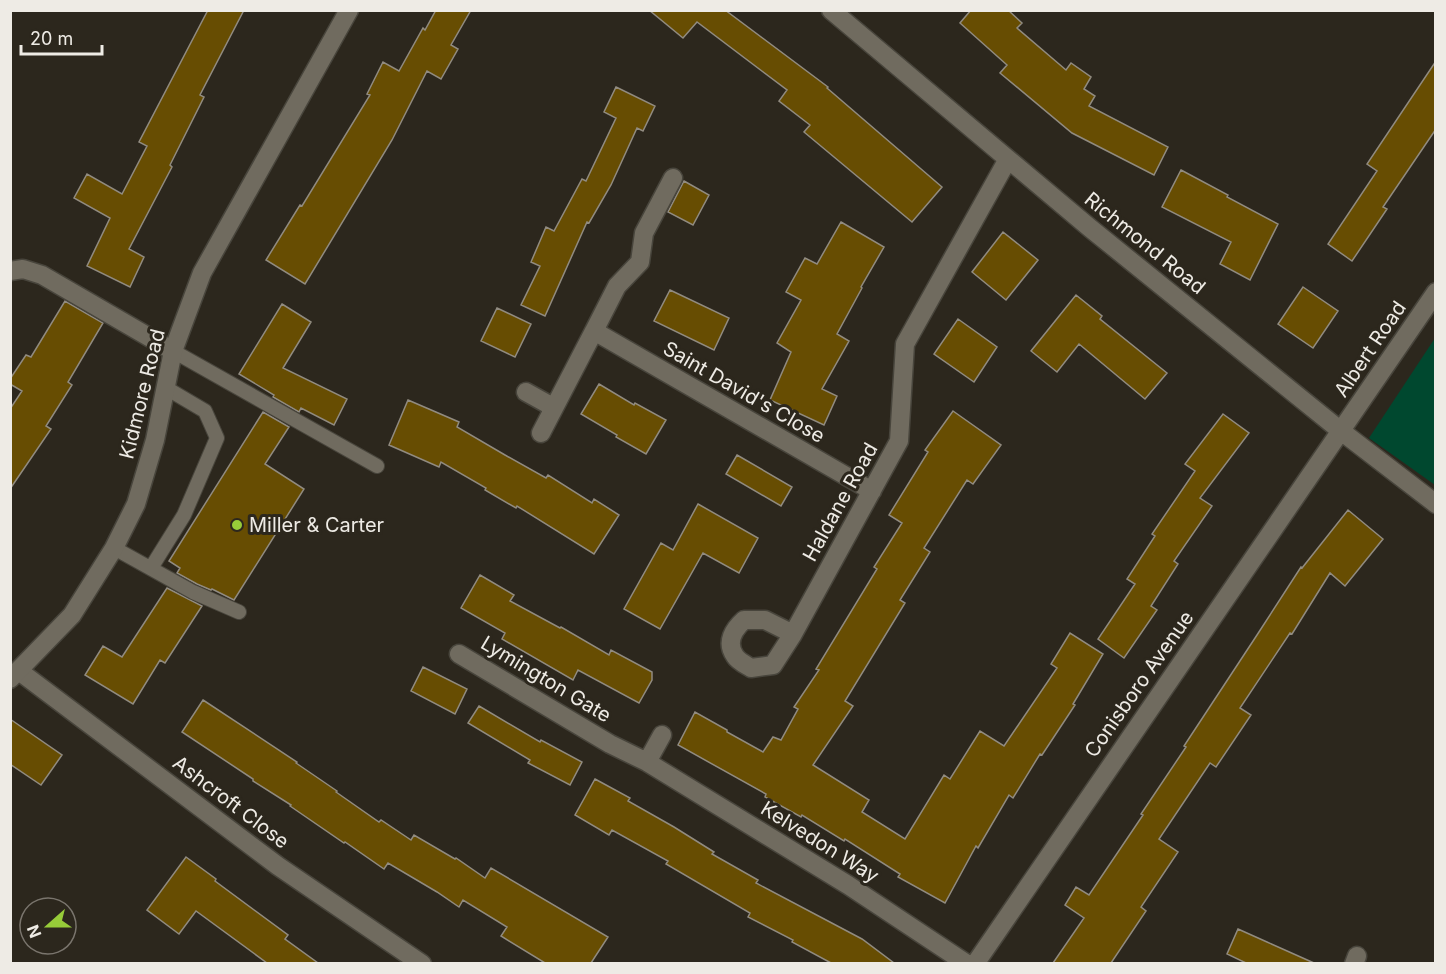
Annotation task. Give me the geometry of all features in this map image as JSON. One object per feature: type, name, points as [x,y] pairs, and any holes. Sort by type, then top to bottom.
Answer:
[{"type":"street","name":"Kidmore Road","points":[[14,675],[72,615],[114,548],[136,504],[155,441],[173,351],[202,273],[349,10]]},
{"type":"street","name":"Richmond Road","points":[[831,10],[1090,228],[1341,431],[1436,504]]},
{"type":"street","name":"Haldane Road","points":[[793,634],[899,441],[905,344],[1008,159]]},
{"type":"street","points":[[541,433],[617,286],[640,262],[644,233],[673,178]]},
{"type":"street","points":[[10,271],[23,269],[42,275],[173,351]]},
{"type":"street","name":"Albert Road","points":[[1341,431],[1436,292]]},
{"type":"street","name":"Saint David's Close","points":[[594,331],[873,491]]},
{"type":"street","points":[[526,392],[553,407]]},
{"type":"street","name":"Conisboro Avenue","points":[[975,963],[1341,431]]},
{"type":"street","name":"Lymington Gate","points":[[459,654],[610,744]]},
{"type":"street","name":"Ashcroft Close","points":[[14,675],[278,866],[422,963]]},
{"type":"street","points":[[647,762],[662,735]]},
{"type":"street","name":"Kelvedon Way","points":[[610,744],[647,762],[848,885],[967,963]]},
{"type":"lane","points":[[173,351],[377,466]]},
{"type":"lane","points":[[151,568],[184,515],[217,438],[205,411],[166,388]]},
{"type":"lane","points":[[114,548],[193,592],[239,612]]},
{"type":"green space","points":[[1435,338],[1435,485],[1369,438]]},
{"type":"building","points":[[208,10],[244,10],[200,95],[204,97],[170,165],[172,167],[129,249],[144,257],[130,287],[87,266],[110,218],[74,198],[87,174],[122,194],[147,146],[139,142]]},
{"type":"building","points":[[436,10],[471,10],[451,45],[458,49],[441,79],[427,71],[392,140],[305,284],[266,260],[370,95],[367,94],[383,62],[399,71]]},
{"type":"building","points":[[649,10],[725,10],[828,87],[942,187],[912,222],[804,132],[810,125],[779,101],[787,90],[697,22],[683,38]]},
{"type":"building","points":[[971,10],[1008,10],[1022,23],[1017,28],[1066,70],[1071,63],[1091,77],[1084,89],[1095,96],[1089,106],[1168,147],[1154,175],[1072,133],[1000,73],[1007,65],[960,23]]},
{"type":"building","points":[[1436,61],[1436,129],[1383,207],[1387,209],[1352,261],[1328,244],[1377,171],[1367,164]]},
{"type":"building","points":[[616,87],[655,106],[643,131],[637,128],[611,185],[589,223],[587,222],[545,316],[521,305],[540,266],[531,262],[546,227],[554,231],[582,179],[586,181],[616,118],[604,112]]},
{"type":"building","points":[[1181,170],[1278,224],[1250,280],[1220,264],[1231,242],[1162,207]]},
{"type":"building","points":[[684,181],[709,195],[693,225],[668,212]]},
{"type":"building","points":[[841,222],[884,247],[837,334],[849,341],[822,389],[837,396],[824,425],[770,400],[791,352],[777,343],[801,300],[786,292],[805,258],[817,264]]},
{"type":"building","points":[[1003,232],[1038,260],[1006,300],[972,272]]},
{"type":"building","points":[[1303,287],[1338,311],[1313,348],[1278,324]]},
{"type":"building","points":[[670,290],[729,318],[714,350],[654,321]]},
{"type":"building","points":[[1076,295],[1102,316],[1100,319],[1167,373],[1145,399],[1079,344],[1057,372],[1031,351]]},
{"type":"building","points":[[65,301],[103,323],[68,382],[72,385],[46,426],[51,429],[10,489],[10,409],[22,391],[10,384],[10,379],[26,355],[31,357]]},
{"type":"building","points":[[282,304],[311,322],[283,368],[347,399],[334,425],[301,408],[299,412],[239,374]]},
{"type":"building","points":[[497,308],[531,324],[515,357],[481,341]]},
{"type":"building","points":[[958,319],[997,347],[974,382],[934,354]]},
{"type":"building","points":[[599,384],[634,405],[635,403],[666,420],[646,454],[581,414]]},
{"type":"building","points":[[408,400],[459,422],[457,427],[505,455],[546,478],[548,475],[592,503],[594,499],[619,515],[594,554],[441,462],[439,467],[389,445]]},
{"type":"building","points":[[953,411],[1001,445],[973,484],[967,480],[924,548],[930,552],[900,600],[905,603],[845,701],[853,706],[813,765],[869,800],[862,812],[905,839],[944,775],[950,779],[980,731],[1004,746],[1057,668],[1051,664],[1070,633],[1103,654],[1073,704],[1075,705],[1042,755],[1040,754],[1013,798],[1009,795],[978,848],[976,846],[945,903],[898,877],[900,874],[845,839],[844,841],[802,815],[801,817],[765,797],[766,794],[678,745],[695,712],[763,752],[773,737],[781,740],[798,709],[794,707],[819,670],[816,669],[877,569],[874,567],[902,523],[889,515],[928,452],[925,450]]},
{"type":"building","name":"Miller & Carter","points":[[263,412],[289,427],[265,464],[304,489],[234,600],[177,573],[180,568],[169,561]]},
{"type":"building","points":[[1223,414],[1249,433],[1200,498],[1212,506],[1174,561],[1178,564],[1151,606],[1157,610],[1124,658],[1098,639],[1135,584],[1127,579],[1155,536],[1152,534],[1195,471],[1185,464]]},
{"type":"building","points":[[737,455],[792,487],[781,506],[726,474]]},
{"type":"building","points":[[698,504],[758,538],[739,573],[703,553],[660,629],[624,609],[661,543],[673,550]]},
{"type":"building","points":[[1348,510],[1383,539],[1345,586],[1330,573],[1292,634],[1290,633],[1240,708],[1251,715],[1216,767],[1210,763],[1159,839],[1178,852],[1141,907],[1146,911],[1111,963],[1053,963],[1084,918],[1065,905],[1076,887],[1089,895],[1143,815],[1141,814],[1186,747],[1184,746],[1301,567]]},
{"type":"building","points":[[480,575],[514,595],[510,601],[609,655],[611,650],[652,672],[652,680],[639,703],[578,670],[573,680],[502,639],[505,633],[461,608]]},
{"type":"building","points":[[167,588],[202,606],[165,663],[160,660],[133,704],[85,675],[103,646],[122,657]]},
{"type":"building","points":[[423,667],[467,689],[455,714],[411,691]]},
{"type":"building","points":[[203,700],[297,762],[379,822],[381,820],[411,840],[414,835],[456,858],[485,878],[491,868],[608,937],[591,963],[545,963],[501,936],[507,927],[463,900],[459,907],[388,863],[384,869],[182,732]]},
{"type":"building","points":[[479,706],[540,742],[541,740],[582,762],[570,785],[528,763],[530,760],[468,723]]},
{"type":"building","points":[[10,719],[62,755],[41,785],[10,764]]},
{"type":"building","points":[[595,779],[630,798],[628,801],[758,880],[756,883],[862,939],[894,963],[831,963],[748,917],[750,913],[666,864],[668,861],[612,830],[609,835],[575,815]]},
{"type":"building","points":[[186,857],[288,935],[285,939],[318,963],[267,963],[196,911],[179,934],[147,910]]},
{"type":"building","points":[[1238,929],[1314,963],[1246,963],[1227,954]]},
{"type":"place","name":"Miller & Carter","points":[[237,525]]}]
